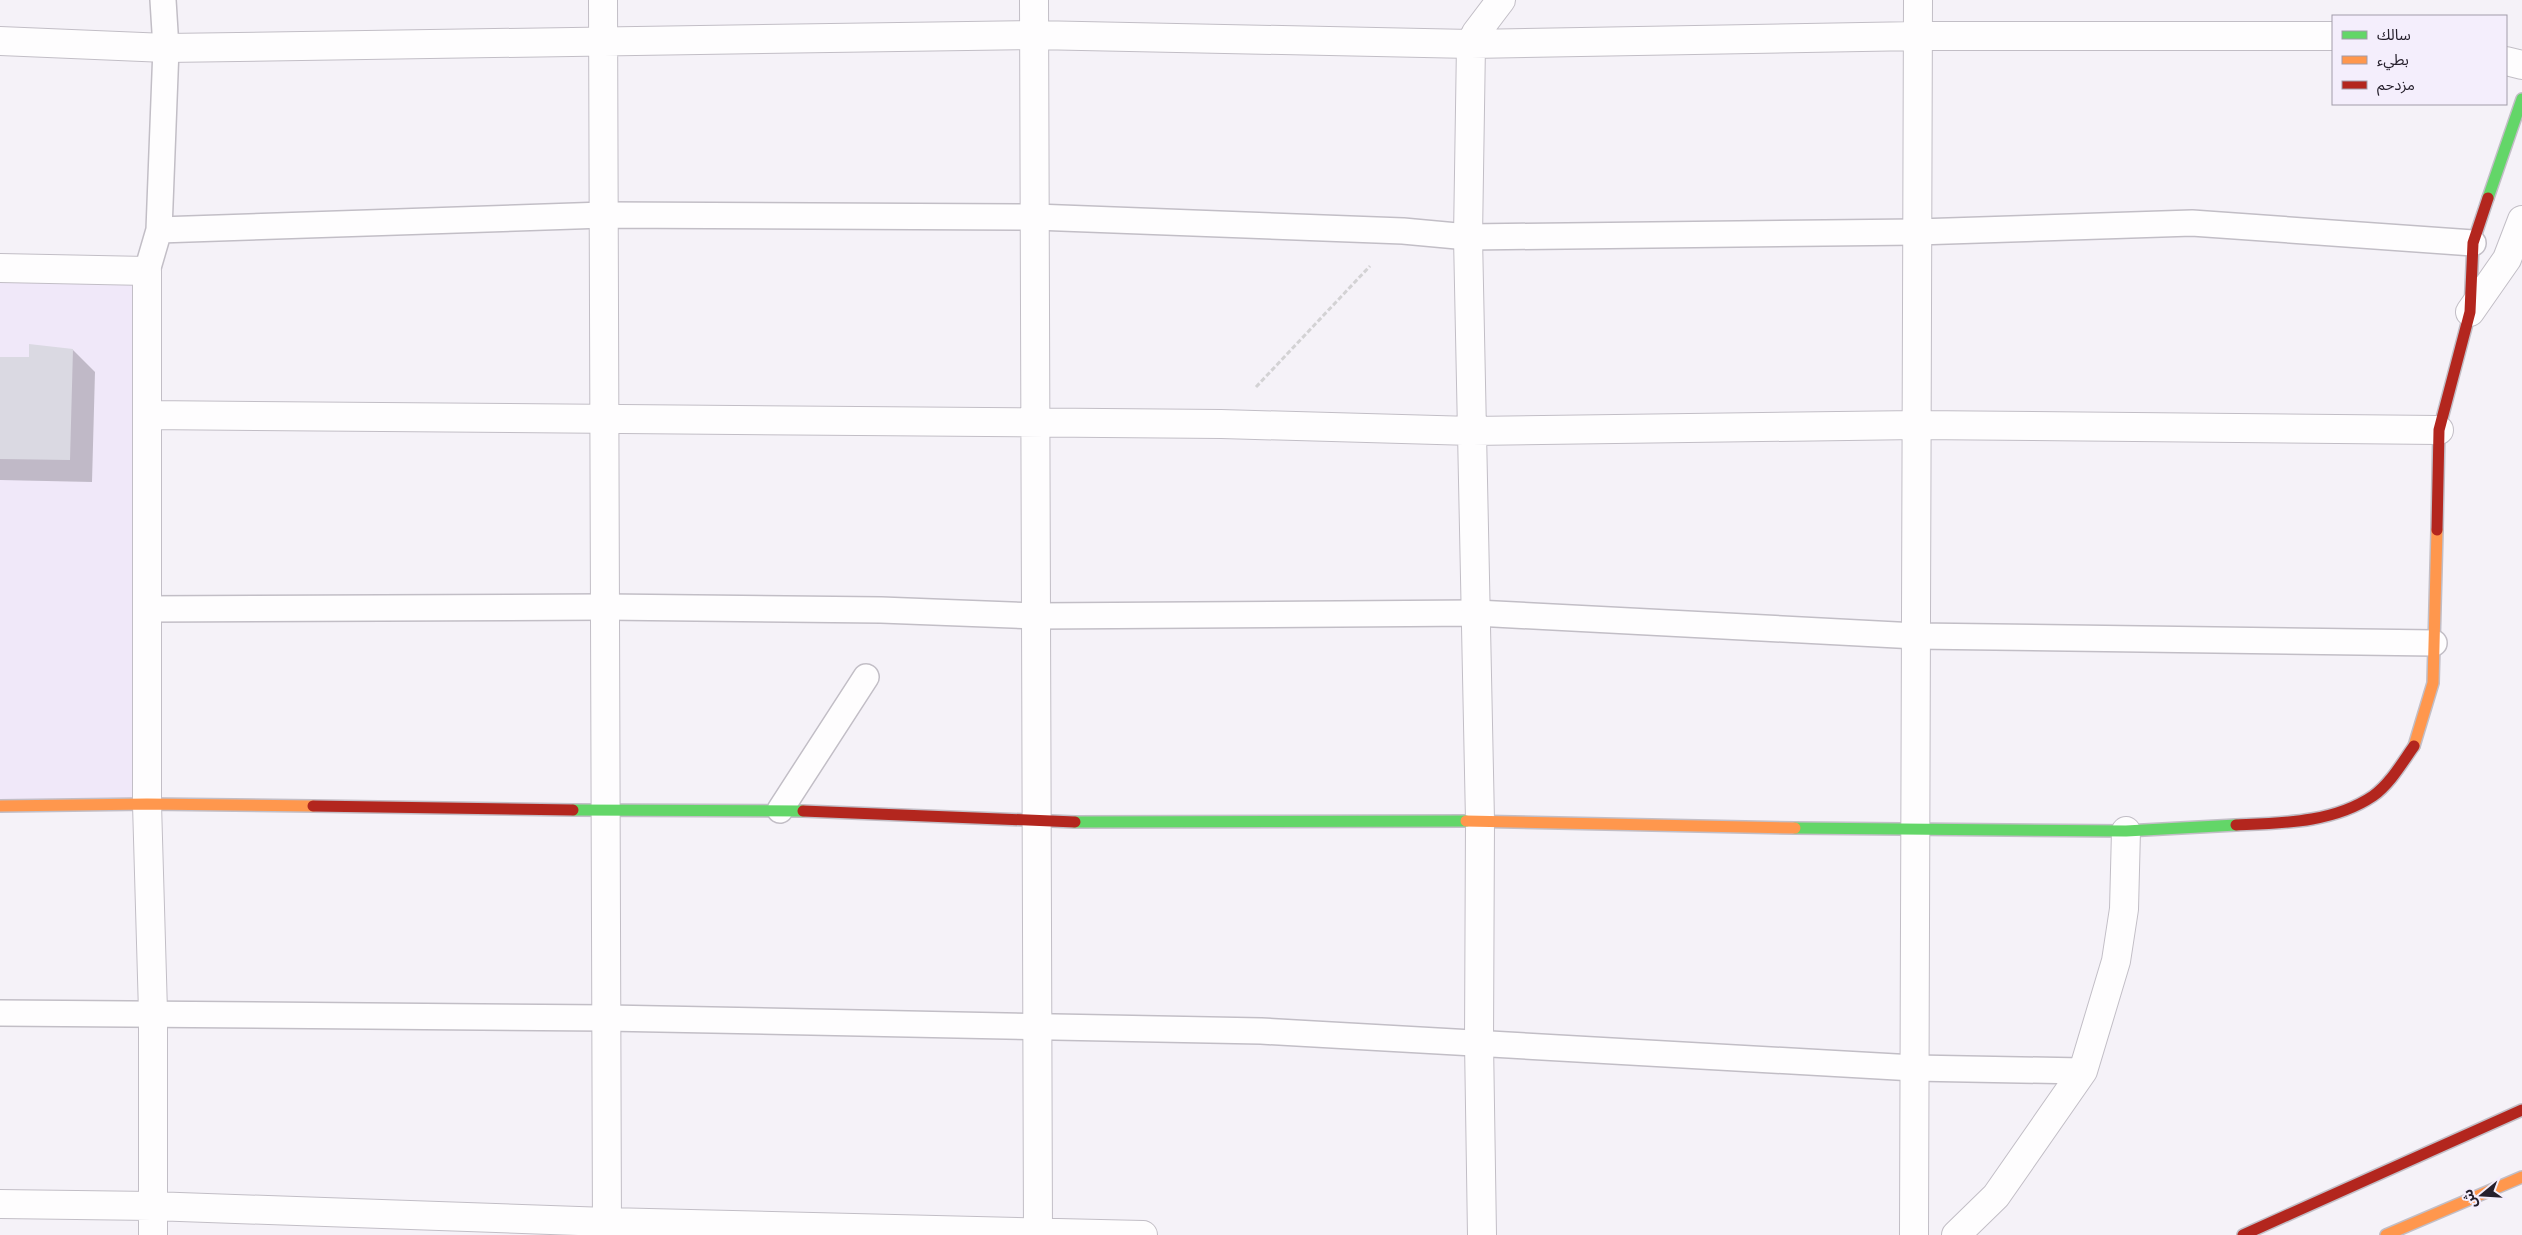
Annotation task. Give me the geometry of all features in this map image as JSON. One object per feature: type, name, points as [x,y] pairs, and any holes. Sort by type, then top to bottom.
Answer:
[{"type":"main road","points":[[0,806],[147,804],[606,810],[780,810],[1037,822],[1480,820],[1915,830],[2126,831],[2303,822],[2339,812],[2373,796],[2395,774],[2416,744],[2433,683],[2440,430],[2470,312],[2473,243],[2522,99]]},
{"type":"main road","points":[[2243,1235],[2522,1110]]},
{"type":"main road","points":[[2386,1235],[2522,1177]]},
{"type":"street","points":[[604,0],[607,1228]]},
{"type":"street","points":[[1034,0],[1038,1234]]},
{"type":"street","points":[[1482,1235],[1479,1042],[1480,820],[1468,237],[1471,44],[1476,33],[1501,0]]},
{"type":"street","points":[[1914,1235],[1918,0]]},
{"type":"street","points":[[0,41],[166,48],[1034,35],[1471,44],[1918,36],[2332,36]]},
{"type":"street","points":[[2507,61],[2522,65]]},
{"type":"street","points":[[2470,312],[2507,259],[2522,220]]},
{"type":"street","points":[[0,268],[147,271],[147,804],[153,1012],[153,1235]]},
{"type":"street","points":[[147,415],[605,421],[1221,424],[1472,431],[1917,425],[2440,430]]},
{"type":"street","points":[[1956,1235],[1996,1196],[2083,1071],[2116,961],[2124,909],[2126,831]]},
{"type":"street","points":[[0,1204],[152,1206],[607,1228],[1143,1235]]},
{"type":"lane","points":[[147,271],[159,230],[166,48],[163,0]]},
{"type":"lane","points":[[159,230],[604,215],[1035,217],[1403,231],[1468,237],[1917,232],[2192,223],[2473,243]]},
{"type":"lane","points":[[147,609],[605,607],[881,610],[1036,616],[1476,613],[1916,636],[2434,642]]},
{"type":"lane","points":[[780,810],[866,677]]},
{"type":"lane","points":[[0,1013],[153,1012],[607,1018],[1261,1032],[1479,1042],[1914,1068],[2083,1071]]},
{"type":"path","points":[[1221,424],[1403,231]]},
{"type":"shaded area","points":[[147,271],[147,804],[0,803],[0,272]]},
{"type":"building","points":[[29,344],[73,349],[70,460],[0,459],[0,357],[29,357]]},
{"type":"traffic: fast","points":[[2488,198],[2522,99]]},
{"type":"traffic: fast","points":[[573,810],[803,811]]},
{"type":"traffic: fast","points":[[1075,822],[1466,821]]},
{"type":"traffic: fast","points":[[1795,828],[2126,831],[2236,825]]},
{"type":"traffic: slow","points":[[2414,746],[2433,683],[2437,530]]},
{"type":"traffic: slow","points":[[0,806],[147,804],[313,806]]},
{"type":"traffic: slow","points":[[1466,821],[1795,828]]},
{"type":"traffic: slow","points":[[2386,1235],[2522,1177]]},
{"type":"traffic: jam","points":[[2437,530],[2439,430],[2470,312],[2473,243],[2488,198]]},
{"type":"traffic: jam","points":[[2236,825],[2307,820],[2324,817],[2358,805],[2385,786],[2414,746]]},
{"type":"traffic: jam","points":[[313,806],[573,810]]},
{"type":"traffic: jam","points":[[803,811],[1075,822]]},
{"type":"traffic: jam","points":[[2243,1235],[2522,1110]]}]
